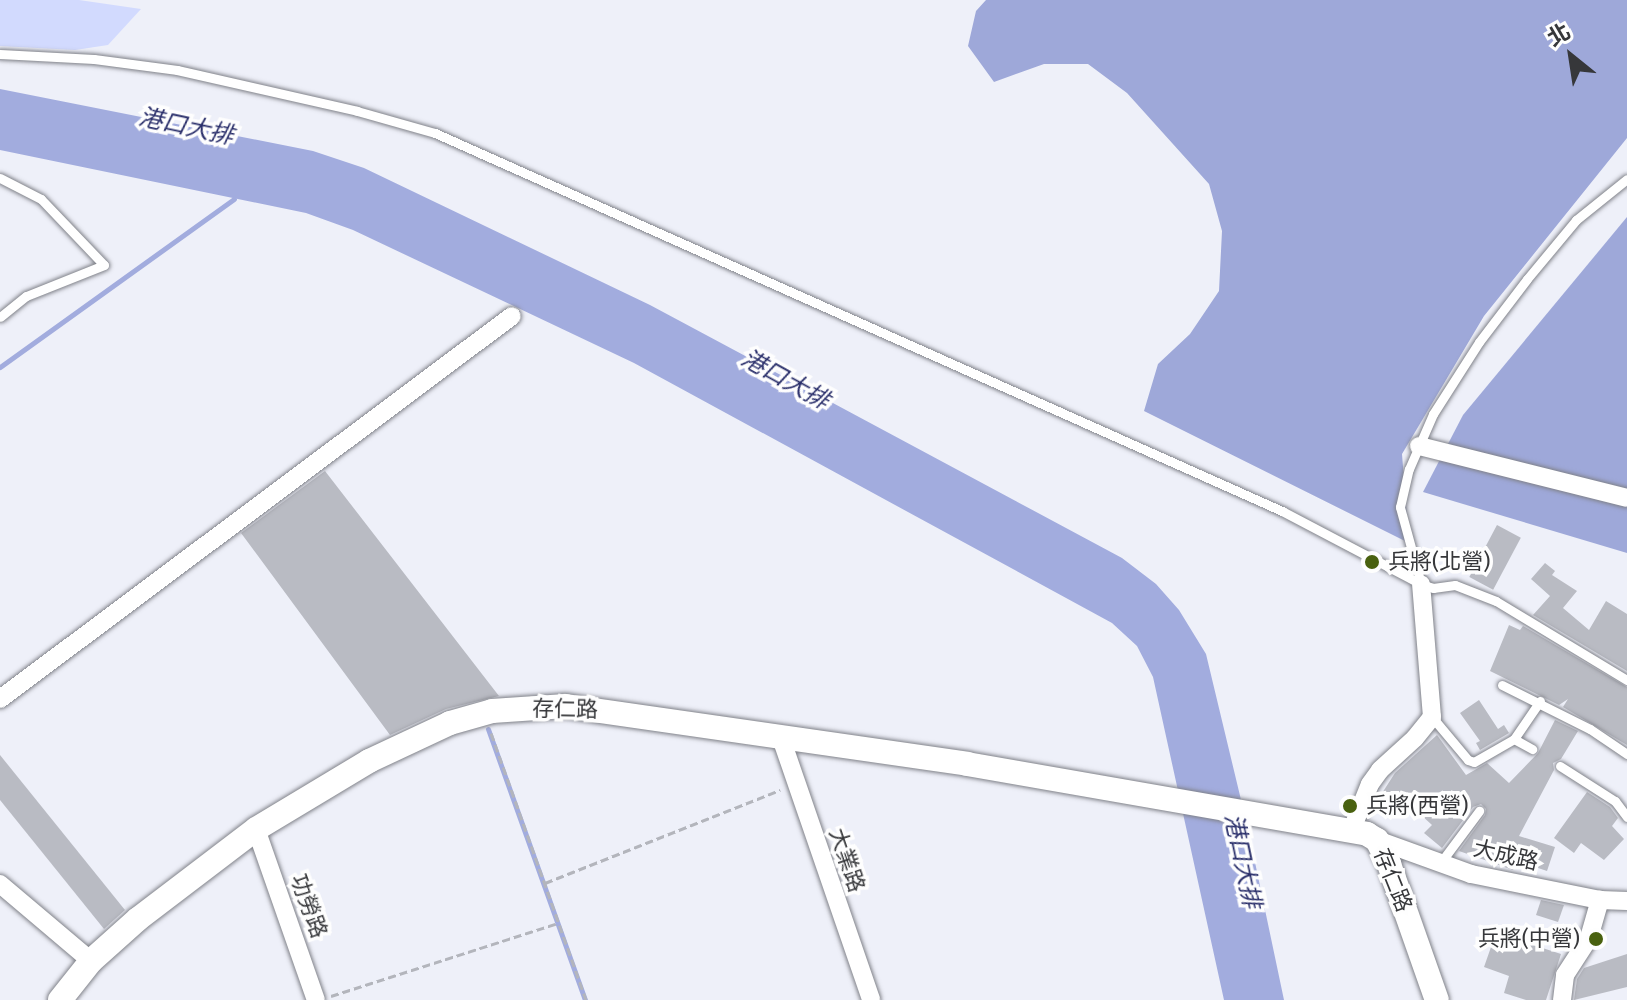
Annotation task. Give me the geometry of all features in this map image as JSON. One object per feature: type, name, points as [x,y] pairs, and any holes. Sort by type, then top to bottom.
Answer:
[{"type":"street","points":[[0,699],[512,316]]},
{"type":"street","points":[[1419,446],[1627,498]]},
{"type":"street","points":[[1352,829],[1370,784],[1380,770],[1415,738],[1432,717],[1421,584]]},
{"type":"street","name":"存仁路","points":[[60,1000],[91,961],[129,926],[256,829],[369,761],[450,723],[492,711],[566,706],[780,735],[1352,829],[1377,840],[1437,1000]]},
{"type":"street","name":"大業路","points":[[780,735],[871,1000]]},
{"type":"street","name":"功勞路","points":[[256,829],[318,1000]]},
{"type":"street","name":"大成路","points":[[1377,840],[1471,874],[1600,900],[1626,899]]},
{"type":"street","points":[[0,884],[91,961]]},
{"type":"street","points":[[1562,1000],[1565,975],[1589,938],[1600,900]]},
{"type":"lane","points":[[0,54],[94,59],[177,70],[357,111],[435,133],[1282,511],[1421,584],[1433,588],[1455,585],[1496,601],[1627,680]]},
{"type":"lane","points":[[0,178],[41,199],[104,265],[26,296],[0,317]]},
{"type":"lane","points":[[1421,584],[1400,507],[1419,446],[1433,414],[1479,342],[1527,279],[1576,220],[1627,179]]},
{"type":"lane","points":[[1502,685],[1540,701],[1627,754]]},
{"type":"lane","points":[[1432,717],[1468,760],[1474,762],[1514,739],[1540,701]]},
{"type":"lane","points":[[1514,739],[1532,749]]},
{"type":"lane","points":[[1560,766],[1615,801],[1627,817]]},
{"type":"lane","points":[[1441,862],[1479,811]]},
{"type":"path","points":[[489,730],[586,1000]]},
{"type":"path","points":[[545,883],[795,784]]},
{"type":"path","points":[[318,1000],[559,923]]},
{"type":"shaded area","points":[[0,0],[79,0],[141,9],[108,45],[75,50],[0,46]]},
{"type":"shaded area","points":[[986,0],[1627,0],[1627,138],[1484,316],[1402,454],[1409,543],[1144,411],[1158,364],[1190,334],[1219,291],[1222,231],[1209,184],[1127,93],[1088,64],[1044,64],[994,82],[968,46],[976,11]]},
{"type":"shaded area","points":[[1627,217],[1627,553],[1423,492],[1463,415]]},
{"type":"water","name":"港口大排","points":[[0,89],[313,151],[364,168],[650,305],[1122,558],[1156,584],[1179,610],[1206,654],[1248,829],[1284,1000],[1224,1000],[1153,677],[1137,646],[1112,623],[634,363],[353,230],[306,213],[0,150]]},
{"type":"building","points":[[325,471],[499,696],[446,709],[390,735],[241,533]]},
{"type":"building","points":[[1497,525],[1521,538],[1493,590],[1469,577]]},
{"type":"building","points":[[1545,563],[1555,571],[1552,575],[1577,591],[1563,608],[1589,630],[1606,601],[1627,614],[1627,671],[1533,615],[1550,596],[1531,579]]},
{"type":"building","points":[[1509,625],[1520,630],[1523,626],[1627,687],[1627,745],[1563,707],[1568,699],[1559,705],[1490,671]]},
{"type":"building","points":[[1479,700],[1498,729],[1504,725],[1509,733],[1480,750],[1476,743],[1480,741],[1460,713]]},
{"type":"building","points":[[1555,720],[1578,731],[1561,759],[1553,763],[1554,770],[1519,836],[1555,847],[1547,871],[1517,861],[1513,870],[1459,851],[1485,815],[1486,809],[1481,804],[1473,807],[1442,848],[1424,833],[1432,825],[1397,793],[1382,810],[1375,804],[1395,773],[1437,735],[1466,775],[1487,763],[1509,783],[1538,753]]},
{"type":"building","points":[[0,755],[125,910],[104,929],[0,800]]},
{"type":"building","points":[[1587,792],[1610,807],[1618,818],[1612,826],[1624,839],[1604,860],[1581,843],[1574,853],[1554,838]]},
{"type":"building","points":[[1541,900],[1564,905],[1558,922],[1536,915]]},
{"type":"building","points":[[1497,930],[1561,954],[1546,1000],[1526,1000],[1504,993],[1509,976],[1484,967]]},
{"type":"building","points":[[1627,954],[1627,987],[1574,1000],[1577,979],[1584,968]]},
{"type":"waterway","points":[[0,367],[234,199]]},
{"type":"waterway","points":[[488,729],[585,1000]]},
{"type":"place","name":"兵將(北營)","points":[[1372,562]]},
{"type":"place","name":"兵將(西營)","points":[[1350,806]]},
{"type":"place","name":"兵將(中營)","points":[[1596,939]]}]
